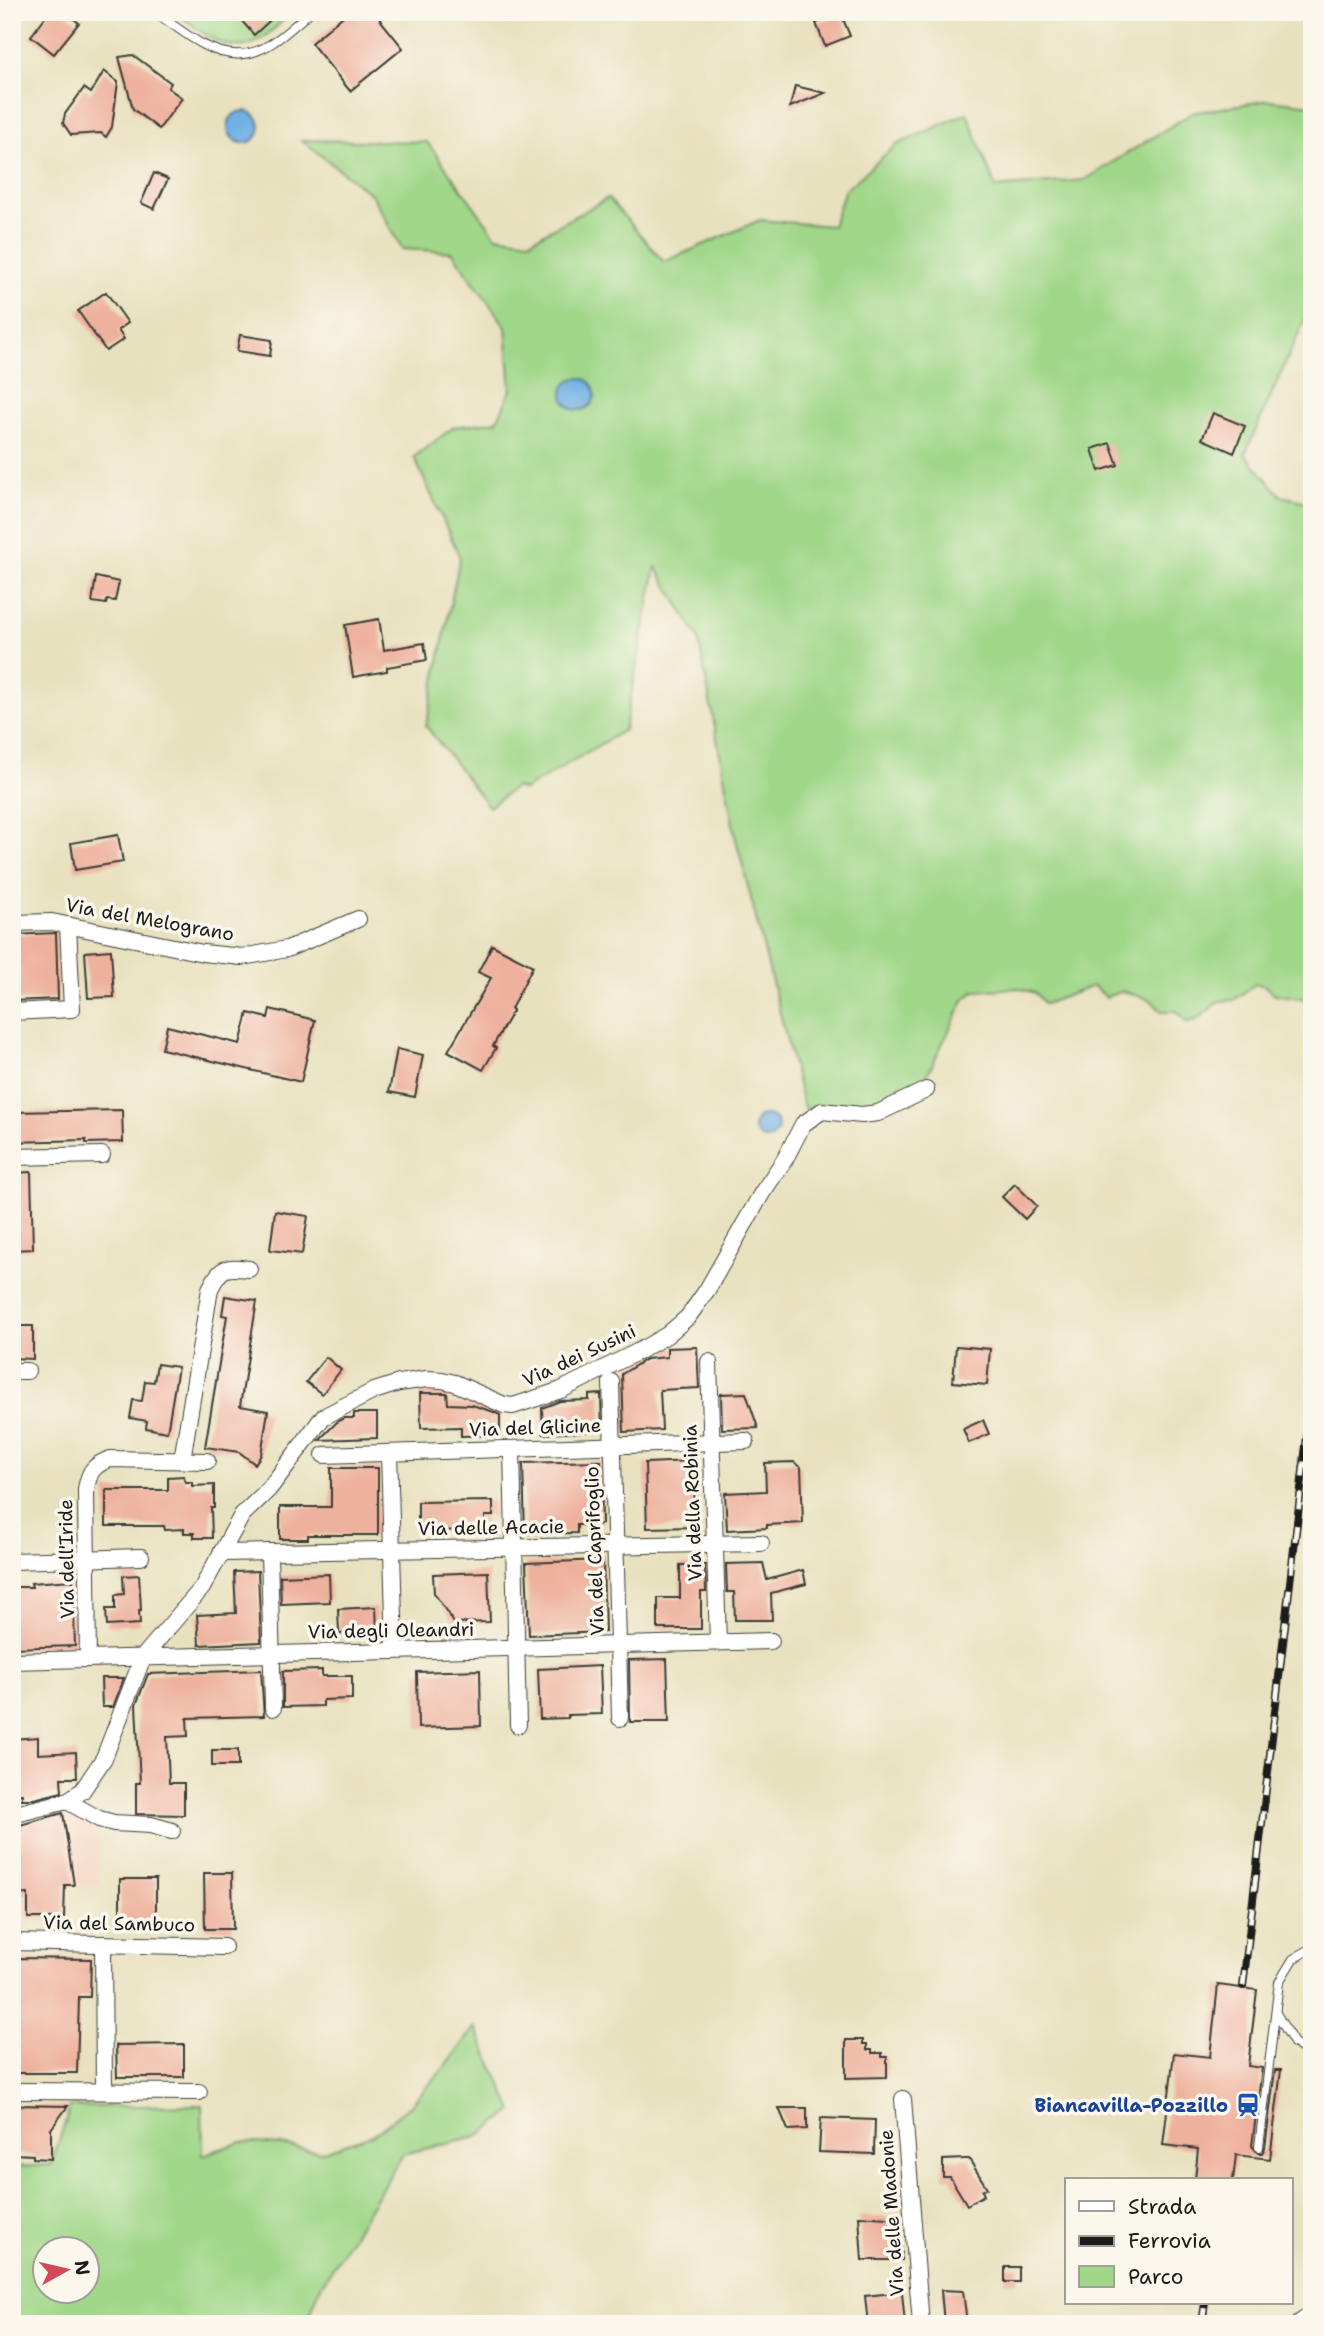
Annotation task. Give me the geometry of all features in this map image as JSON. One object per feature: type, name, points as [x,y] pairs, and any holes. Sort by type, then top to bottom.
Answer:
[{"type":"street","name":"Via del Melograno","points":[[12,923],[34,921],[68,925],[203,953],[242,957],[287,950],[358,919]]},
{"type":"street","points":[[12,1012],[72,1010],[68,925]]},
{"type":"street","name":"Via dei Susini","points":[[67,1801],[82,1791],[104,1758],[143,1657],[197,1597],[242,1515],[269,1489],[323,1417],[374,1391],[399,1383],[442,1380],[504,1405],[513,1406],[561,1390],[605,1370],[667,1335],[688,1317],[707,1290],[803,1124],[822,1111],[862,1115],[878,1113],[926,1090]]},
{"type":"street","points":[[12,1157],[102,1155]]},
{"type":"street","points":[[207,1461],[182,1460],[210,1289],[217,1273],[229,1267],[249,1269]]},
{"type":"street","name":"Via della Robinia","points":[[709,1362],[718,1642]]},
{"type":"street","name":"Via del Caprifoglio","points":[[611,1382],[620,1718]]},
{"type":"street","name":"Via del Glicine","points":[[324,1455],[746,1441]]},
{"type":"street","points":[[512,1449],[518,1725]]},
{"type":"street","points":[[389,1453],[395,1651]]},
{"type":"street","name":"Via dell'Iride","points":[[88,1659],[88,1476],[99,1463],[110,1459],[182,1460]]},
{"type":"street","name":"Via delle Acacie","points":[[222,1553],[761,1543]]},
{"type":"street","points":[[269,1552],[273,1708]]},
{"type":"street","points":[[12,1561],[141,1557]]},
{"type":"street","name":"Via degli Oleandri","points":[[12,1661],[771,1641]]},
{"type":"street","points":[[12,1815],[67,1801],[99,1819],[114,1823],[151,1825],[172,1831]]},
{"type":"street","name":"Via del Sambuco","points":[[12,1942],[224,1947]]},
{"type":"street","points":[[103,1944],[104,2091]]},
{"type":"street","points":[[12,2091],[199,2092]]},
{"type":"street","name":"Via delle Madonie","points":[[903,2099],[921,2324]]},
{"type":"street","points":[[1298,2324],[1312,2314]]},
{"type":"lane","points":[[153,12],[205,46],[228,55],[243,56],[274,43],[310,12]]},
{"type":"lane","points":[[1259,2147],[1279,1982],[1293,1959],[1312,1948]]},
{"type":"lane","points":[[1275,2012],[1294,2043],[1312,2055]]},
{"type":"shaded area","points":[[63,1812],[97,1824],[100,1885],[12,1885],[20,1825]]},
{"type":"green space","points":[[175,12],[293,12],[254,43],[233,46],[212,38]]},
{"type":"green space","points":[[1269,100],[1312,105],[1312,303],[1245,454],[1281,496],[1312,503],[1312,959],[1306,999],[1275,994],[1263,985],[1255,984],[1234,1000],[1219,1001],[1198,1019],[1187,1022],[1177,1011],[1161,1011],[1151,1000],[1123,991],[1106,997],[1093,986],[1045,1004],[1035,993],[1018,988],[974,991],[964,1000],[921,1087],[860,1109],[823,1106],[804,1108],[735,835],[698,637],[656,567],[624,730],[524,790],[515,787],[489,807],[426,726],[460,557],[414,457],[454,427],[497,421],[511,390],[506,327],[452,252],[402,249],[372,195],[301,140],[427,142],[496,236],[530,241],[608,198],[664,262],[760,220],[832,226],[845,190],[896,145],[967,113],[996,188],[1084,180],[1192,113]]},
{"type":"green space","points":[[475,2027],[513,2111],[477,2137],[403,2154],[320,2288],[306,2324],[12,2324],[12,2167],[51,2165],[70,2107],[202,2105],[203,2155],[241,2142],[320,2152],[372,2135],[410,2106],[445,2067]]},
{"type":"water","points":[[244,111],[255,116],[260,127],[255,138],[244,143],[233,138],[228,127],[233,116]]},
{"type":"water","points":[[579,378],[590,383],[595,394],[590,405],[579,410],[568,405],[563,394],[568,383]]},
{"type":"water","points":[[766,1115],[775,1118],[778,1127],[775,1136],[766,1139],[757,1136],[754,1127],[757,1118]]},
{"type":"building","points":[[49,12],[65,12],[79,23],[54,54],[31,36]]},
{"type":"building","points":[[234,12],[279,12],[254,35]]},
{"type":"building","points":[[348,12],[374,12],[403,48],[350,91],[311,43]]},
{"type":"building","points":[[841,14],[850,36],[825,46],[816,23]]},
{"type":"building","points":[[133,55],[171,83],[168,88],[182,98],[159,129],[133,109],[119,57]]},
{"type":"building","points":[[104,71],[118,82],[112,127],[106,137],[101,133],[71,135],[63,123],[65,114],[84,88],[91,93]]},
{"type":"building","points":[[795,86],[825,93],[790,107]]},
{"type":"building","points":[[154,173],[168,179],[154,209],[141,203]]},
{"type":"building","points":[[106,292],[128,323],[118,330],[124,339],[106,351],[78,311]]},
{"type":"building","points":[[240,335],[272,340],[270,356],[237,351]]},
{"type":"building","points":[[1213,413],[1245,426],[1234,453],[1202,439]]},
{"type":"building","points":[[1110,443],[1118,465],[1099,471],[1092,449]]},
{"type":"building","points":[[96,577],[119,582],[115,601],[107,600],[106,604],[92,602]]},
{"type":"building","points":[[379,619],[384,650],[424,643],[427,660],[387,667],[387,671],[353,677],[345,625]]},
{"type":"building","points":[[118,835],[123,862],[75,870],[71,843]]},
{"type":"building","points":[[56,933],[58,999],[12,1001],[12,935]]},
{"type":"building","points":[[492,945],[533,966],[493,1046],[496,1048],[483,1070],[448,1051],[491,978],[478,972]]},
{"type":"building","points":[[111,950],[114,997],[88,998],[85,952]]},
{"type":"building","points":[[270,1009],[315,1020],[301,1082],[162,1049],[167,1026],[240,1044],[248,1013],[268,1018]]},
{"type":"building","points":[[397,1049],[423,1055],[415,1097],[389,1092]]},
{"type":"building","points":[[122,1110],[123,1142],[12,1142],[12,1112]]},
{"type":"building","points":[[31,1172],[33,1249],[12,1250],[12,1173]]},
{"type":"building","points":[[1015,1184],[1037,1206],[1025,1219],[1002,1197]]},
{"type":"building","points":[[275,1211],[308,1216],[302,1254],[270,1250]]},
{"type":"building","points":[[225,1296],[257,1301],[240,1406],[268,1411],[261,1455],[255,1464],[239,1452],[205,1447],[227,1316],[222,1315]]},
{"type":"building","points":[[12,1326],[33,1326],[33,1359],[12,1358]]},
{"type":"building","points":[[956,1346],[990,1349],[987,1385],[953,1382]]},
{"type":"building","points":[[697,1347],[699,1388],[660,1390],[662,1430],[624,1432],[622,1374],[646,1359],[667,1357],[667,1348]]},
{"type":"building","points":[[326,1357],[341,1370],[322,1394],[306,1382]]},
{"type":"building","points":[[157,1364],[178,1367],[167,1432],[146,1428],[147,1421],[130,1418],[133,1400],[142,1401],[145,1381],[154,1382]]},
{"type":"building","points":[[420,1393],[447,1393],[448,1404],[472,1405],[500,1415],[500,1435],[461,1436],[461,1427],[421,1428]]},
{"type":"building","points":[[746,1393],[758,1428],[722,1429],[721,1394]]},
{"type":"building","points":[[601,1394],[602,1431],[543,1434],[542,1408],[560,1401],[589,1400],[589,1395]]},
{"type":"building","points":[[354,1413],[377,1413],[377,1438],[319,1440],[338,1421],[354,1418]]},
{"type":"building","points":[[983,1420],[989,1434],[969,1443],[963,1429]]},
{"type":"building","points":[[601,1461],[602,1524],[577,1525],[577,1533],[525,1534],[523,1463]]},
{"type":"building","points":[[694,1461],[695,1527],[647,1528],[645,1463]]},
{"type":"building","points":[[794,1462],[801,1467],[803,1523],[727,1530],[725,1493],[766,1491],[765,1463]]},
{"type":"building","points":[[331,1468],[378,1468],[378,1535],[308,1535],[308,1539],[280,1539],[280,1507],[331,1507]]},
{"type":"building","points":[[184,1476],[185,1482],[192,1482],[192,1486],[214,1485],[214,1508],[211,1508],[212,1538],[194,1538],[194,1533],[184,1533],[184,1529],[165,1530],[164,1526],[106,1526],[106,1490],[168,1490],[168,1477]]},
{"type":"building","points":[[493,1501],[493,1516],[485,1516],[485,1530],[418,1531],[418,1502]]},
{"type":"building","points":[[603,1560],[605,1632],[529,1635],[526,1563]]},
{"type":"building","points":[[763,1563],[767,1580],[803,1570],[806,1584],[771,1593],[772,1620],[735,1620],[734,1592],[727,1592],[726,1564]]},
{"type":"building","points":[[680,1565],[705,1565],[706,1592],[701,1592],[701,1629],[658,1629],[658,1598],[680,1598]]},
{"type":"building","points":[[258,1571],[261,1642],[199,1645],[197,1615],[236,1613],[234,1572]]},
{"type":"building","points":[[488,1572],[490,1622],[454,1623],[434,1593],[433,1574]]},
{"type":"building","points":[[329,1574],[330,1602],[281,1604],[280,1576]]},
{"type":"building","points":[[139,1575],[140,1624],[107,1626],[106,1609],[115,1609],[115,1595],[124,1594],[123,1576]]},
{"type":"building","points":[[73,1580],[75,1646],[12,1648],[12,1587],[32,1587],[31,1583]]},
{"type":"building","points":[[376,1607],[377,1632],[339,1634],[338,1609]]},
{"type":"building","points":[[667,1659],[669,1722],[630,1722],[629,1660]]},
{"type":"building","points":[[600,1666],[602,1714],[540,1719],[538,1669]]},
{"type":"building","points":[[261,1670],[264,1716],[187,1718],[188,1736],[167,1737],[169,1783],[184,1783],[184,1815],[136,1814],[136,1783],[140,1783],[136,1705],[148,1674]]},
{"type":"building","points":[[322,1670],[322,1676],[352,1676],[352,1699],[323,1700],[323,1706],[283,1707],[283,1671]]},
{"type":"building","points":[[480,1670],[481,1726],[418,1728],[417,1672]]},
{"type":"building","points":[[101,1678],[124,1678],[113,1707],[102,1707]]},
{"type":"building","points":[[38,1737],[38,1754],[76,1752],[77,1778],[61,1778],[62,1792],[22,1799],[22,1794],[12,1795],[12,1739]]},
{"type":"building","points":[[212,1750],[238,1750],[238,1766],[212,1766]]},
{"type":"building","points":[[63,1813],[74,1885],[65,1885],[64,1918],[28,1918],[28,1894],[12,1895],[12,1834],[21,1834],[20,1825]]},
{"type":"building","points":[[204,1873],[232,1873],[233,1929],[205,1929]]},
{"type":"building","points":[[120,1879],[156,1879],[156,1923],[120,1922]]},
{"type":"building","points":[[12,1958],[91,1959],[90,1997],[79,1997],[77,2073],[12,2073]]},
{"type":"building","points":[[1218,1985],[1257,1990],[1248,2066],[1262,2068],[1252,2146],[1258,2153],[1262,2153],[1265,2148],[1275,2070],[1281,2070],[1270,2159],[1236,2155],[1233,2178],[1195,2178],[1198,2149],[1163,2145],[1174,2053],[1210,2057]]},
{"type":"building","points":[[846,2040],[863,2040],[863,2044],[867,2044],[867,2050],[882,2053],[882,2057],[887,2057],[887,2077],[846,2078]]},
{"type":"building","points":[[184,2044],[184,2077],[117,2077],[116,2045]]},
{"type":"building","points":[[12,2105],[68,2106],[51,2129],[51,2159],[12,2154]]},
{"type":"building","points":[[779,2108],[807,2108],[807,2129],[788,2130]]},
{"type":"building","points":[[821,2118],[875,2120],[874,2154],[819,2152]]},
{"type":"building","points":[[969,2159],[987,2188],[982,2191],[984,2195],[967,2205],[950,2177],[943,2177],[943,2160]]},
{"type":"building","points":[[859,2216],[900,2219],[902,2260],[862,2260]]},
{"type":"building","points":[[1005,2267],[1019,2267],[1019,2282],[1005,2282]]},
{"type":"building","points":[[941,2290],[963,2291],[967,2324],[944,2324]]},
{"type":"building","points":[[902,2292],[905,2324],[868,2324],[865,2296]]},
{"type":"railway","points":[[1243,1986],[1312,1394]]},
{"type":"railway","points":[[1202,2324],[1205,2304]]},
{"type":"place","name":"Biancavilla-Pozzillo","points":[[1248,2105]]}]
